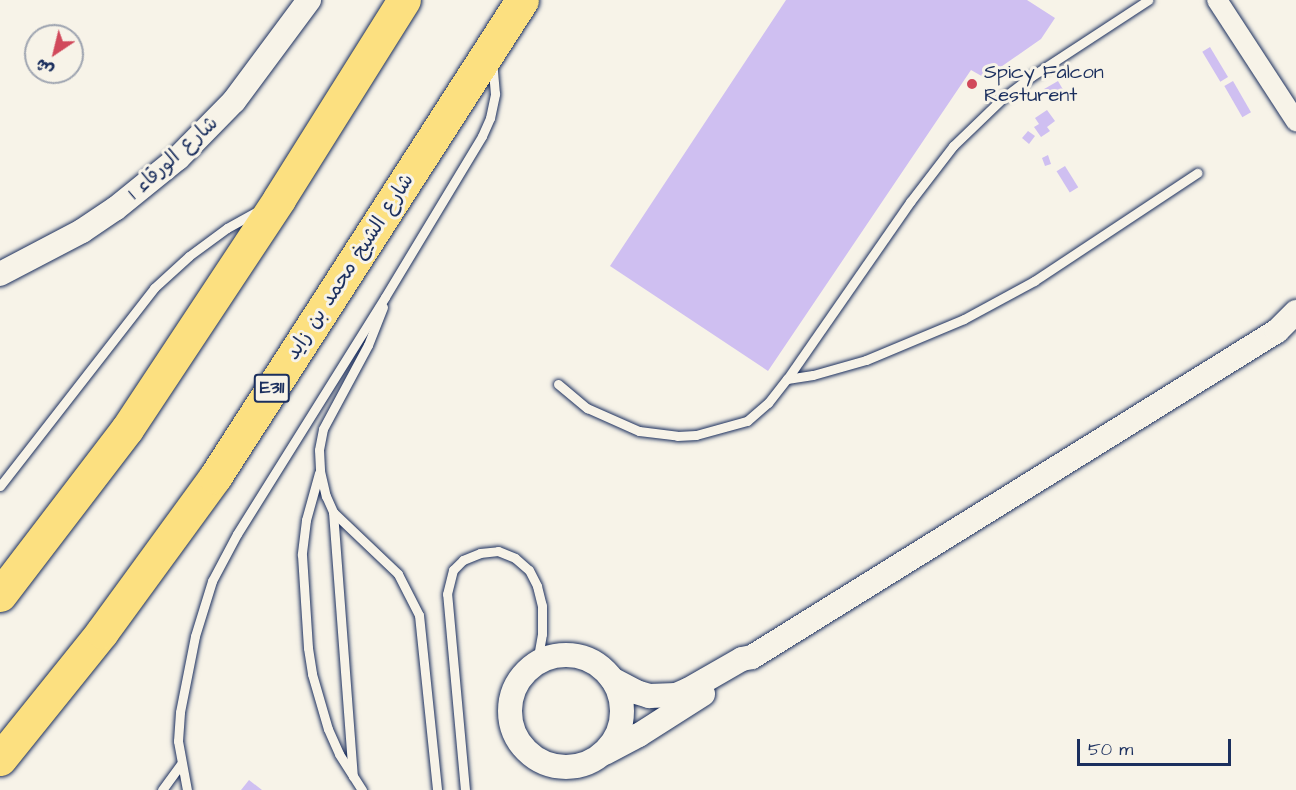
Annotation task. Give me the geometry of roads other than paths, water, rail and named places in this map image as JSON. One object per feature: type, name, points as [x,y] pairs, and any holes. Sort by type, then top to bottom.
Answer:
[{"type":"highway","points":[[0,595],[127,429],[279,200],[404,0]]},
{"type":"highway","name":"شارع الشيخ محمد بن زايد","points":[[0,759],[102,632],[215,477],[522,0]]},
{"type":"street","name":"شارع الورقاء 1","points":[[0,274],[82,231],[123,203],[178,158],[234,101],[309,0]]},
{"type":"street","points":[[1217,0],[1296,121]]},
{"type":"street","points":[[605,753],[617,736],[623,717],[621,697],[612,679],[601,667],[586,658],[569,655],[553,656],[537,662],[522,674],[513,691],[509,709],[511,728],[520,745],[534,759],[561,767],[589,763],[639,735],[741,670],[752,657],[1286,328],[1296,312]]},
{"type":"street","points":[[612,679],[630,690],[649,696],[676,695],[742,659],[752,657]]},
{"type":"lane","points":[[558,384],[587,408],[612,422],[639,431],[677,436],[715,432],[747,421],[768,403],[787,379],[917,192],[953,146],[995,105],[1032,76],[1148,0]]},
{"type":"lane","points":[[187,790],[178,741],[180,712],[195,636],[212,581],[237,534],[482,136],[490,118],[495,94],[494,69],[489,51]]},
{"type":"lane","points":[[787,379],[813,375],[866,360],[964,319],[1034,281],[1197,173]]},
{"type":"lane","points":[[0,486],[154,288],[189,256],[227,228],[279,200]]},
{"type":"lane","points":[[353,778],[333,512],[326,496],[320,471],[319,450],[323,429],[376,329],[385,297]]},
{"type":"lane","points":[[320,471],[306,520],[302,555],[308,648],[312,674],[328,729],[353,778],[362,790]]},
{"type":"lane","points":[[333,512],[398,574],[419,615],[437,790]]},
{"type":"lane","points":[[465,790],[447,594],[453,570],[463,560],[480,553],[498,552],[515,558],[529,570],[537,586],[542,606],[542,634],[537,662]]},
{"type":"lane","points":[[162,790],[181,764]]},
{"type":"place","name":"Spicy Falcon Resturent","points":[[972,84]]}]
